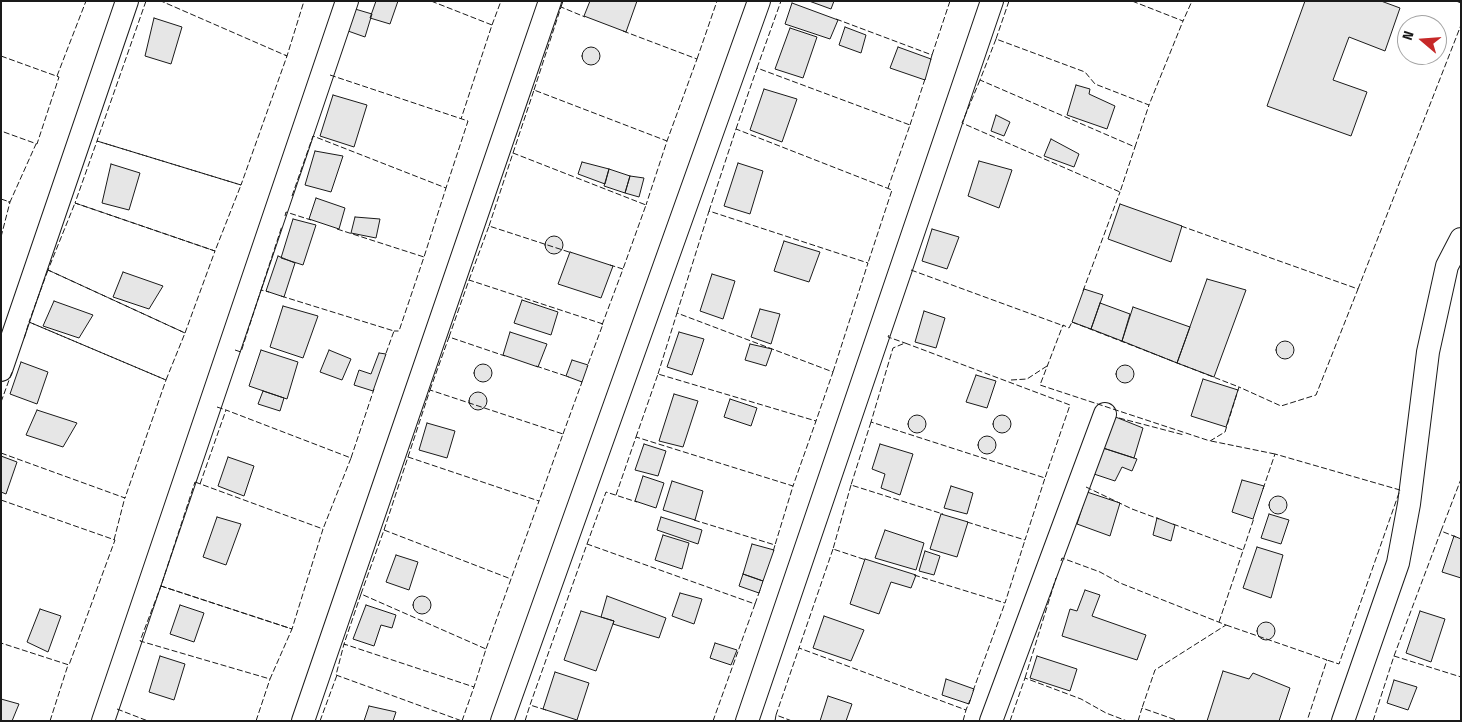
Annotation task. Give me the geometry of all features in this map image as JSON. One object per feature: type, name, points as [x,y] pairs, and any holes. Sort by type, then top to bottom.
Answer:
[{"type":"street","points":[[1,370],[127,1]]},
{"type":"street","points":[[103,721],[347,1]]},
{"type":"street","points":[[303,721],[550,1]]},
{"type":"street","points":[[502,721],[759,1]]},
{"type":"street","points":[[747,721],[992,1]]},
{"type":"street","points":[[1343,721],[1398,562],[1409,504],[1428,352],[1447,266],[1461,239]]},
{"type":"street","points":[[991,721],[1105,414]]},
{"type":"building","points":[[376,1],[398,1],[390,24],[370,18]]},
{"type":"building","points":[[590,1],[637,1],[626,32],[584,16]]},
{"type":"building","points":[[809,1],[834,1],[831,9]]},
{"type":"building","points":[[1305,1],[1381,1],[1400,8],[1385,51],[1349,37],[1333,80],[1367,92],[1351,136],[1267,106]]},
{"type":"building","points":[[792,3],[838,20],[830,39],[785,24]]},
{"type":"building","points":[[355,9],[372,14],[365,37],[348,31]]},
{"type":"building","points":[[154,18],[182,27],[171,64],[145,56]]},
{"type":"building","points":[[845,27],[866,35],[861,53],[839,45]]},
{"type":"building","points":[[790,28],[817,37],[803,78],[775,69]]},
{"type":"building","points":[[587,47],[595,47],[600,52],[598,63],[587,65],[582,60],[582,52]]},
{"type":"building","points":[[898,47],[931,59],[925,80],[890,68]]},
{"type":"building","points":[[1076,85],[1090,89],[1089,94],[1115,106],[1107,129],[1067,115]]},
{"type":"building","points":[[764,89],[797,99],[782,142],[750,130]]},
{"type":"building","points":[[333,95],[367,105],[354,147],[320,136]]},
{"type":"building","points":[[996,115],[1010,122],[1004,136],[991,131]]},
{"type":"building","points":[[1051,139],[1079,154],[1074,167],[1044,156]]},
{"type":"building","points":[[315,151],[343,156],[331,192],[305,185]]},
{"type":"building","points":[[979,161],[1012,170],[999,208],[968,196]]},
{"type":"building","points":[[582,162],[609,169],[605,184],[578,174]]},
{"type":"building","points":[[738,163],[763,171],[750,214],[724,206]]},
{"type":"building","points":[[111,164],[140,173],[129,210],[102,203]]},
{"type":"building","points":[[609,169],[630,176],[625,193],[604,186]]},
{"type":"building","points":[[630,176],[644,178],[639,197],[625,193]]},
{"type":"building","points":[[316,198],[345,208],[339,229],[309,219]]},
{"type":"building","points":[[1120,204],[1182,226],[1171,262],[1108,239]]},
{"type":"building","points":[[355,217],[380,219],[376,238],[351,233]]},
{"type":"building","points":[[293,219],[316,225],[303,265],[281,258]]},
{"type":"building","points":[[932,229],[959,237],[947,269],[922,261]]},
{"type":"building","points":[[550,236],[558,236],[563,241],[561,252],[550,254],[545,249],[545,241]]},
{"type":"building","points":[[784,241],[820,252],[809,282],[774,271]]},
{"type":"building","points":[[570,252],[613,266],[601,298],[558,284]]},
{"type":"building","points":[[278,256],[295,263],[284,297],[266,291]]},
{"type":"building","points":[[123,272],[163,286],[149,309],[113,297]]},
{"type":"building","points":[[712,274],[735,281],[723,319],[700,311]]},
{"type":"building","points":[[1207,279],[1246,290],[1214,377],[1177,363]]},
{"type":"building","points":[[1084,289],[1103,295],[1091,329],[1072,322]]},
{"type":"building","points":[[522,300],[558,312],[551,335],[514,323]]},
{"type":"building","points":[[54,301],[93,315],[79,338],[43,326]]},
{"type":"building","points":[[1100,303],[1130,314],[1122,341],[1091,329]]},
{"type":"building","points":[[283,306],[318,316],[303,358],[270,347]]},
{"type":"building","points":[[1133,307],[1190,327],[1177,363],[1122,341]]},
{"type":"building","points":[[760,309],[780,314],[771,344],[751,337]]},
{"type":"building","points":[[924,311],[945,318],[936,348],[915,342]]},
{"type":"building","points":[[510,332],[547,344],[538,367],[503,355]]},
{"type":"building","points":[[679,332],[704,339],[692,375],[667,367]]},
{"type":"building","points":[[1281,341],[1289,341],[1294,346],[1292,357],[1281,359],[1276,354],[1276,346]]},
{"type":"building","points":[[750,344],[772,349],[766,366],[745,360]]},
{"type":"building","points":[[261,350],[298,362],[287,399],[249,386]]},
{"type":"building","points":[[329,350],[351,359],[342,380],[320,372]]},
{"type":"building","points":[[379,353],[386,354],[373,391],[354,385],[359,370],[371,374]]},
{"type":"building","points":[[572,360],[588,365],[582,382],[566,376]]},
{"type":"building","points":[[21,362],[48,372],[37,404],[10,394]]},
{"type":"building","points":[[479,364],[487,364],[492,369],[490,380],[479,382],[474,377],[474,369]]},
{"type":"building","points":[[1121,365],[1129,365],[1134,370],[1132,381],[1121,383],[1116,378],[1116,370]]},
{"type":"building","points":[[976,375],[996,381],[987,408],[966,402]]},
{"type":"building","points":[[1203,379],[1238,390],[1226,427],[1191,416]]},
{"type":"building","points":[[263,391],[284,398],[280,411],[258,404]]},
{"type":"building","points":[[474,392],[482,392],[487,397],[485,408],[474,410],[469,405],[469,397]]},
{"type":"building","points":[[674,394],[698,401],[683,447],[659,441]]},
{"type":"building","points":[[730,399],[757,408],[751,426],[724,417]]},
{"type":"building","points":[[37,410],[77,423],[63,447],[26,435]]},
{"type":"building","points":[[913,415],[921,415],[926,420],[924,431],[913,433],[908,428],[908,420]]},
{"type":"building","points":[[998,415],[1006,415],[1011,420],[1009,431],[998,433],[993,428],[993,420]]},
{"type":"building","points":[[1113,416],[1143,428],[1134,458],[1103,448]]},
{"type":"building","points":[[427,423],[455,431],[447,458],[419,450]]},
{"type":"building","points":[[983,436],[991,436],[996,441],[994,452],[983,454],[978,449],[978,441]]},
{"type":"building","points":[[644,444],[666,451],[658,476],[635,470]]},
{"type":"building","points":[[880,444],[913,454],[900,495],[881,488],[885,474],[872,469]]},
{"type":"building","points":[[1103,448],[1137,459],[1132,471],[1122,467],[1115,481],[1094,474]]},
{"type":"building","points":[[1,456],[17,462],[6,494],[1,492]]},
{"type":"building","points":[[228,457],[254,466],[244,496],[218,486]]},
{"type":"building","points":[[643,476],[664,483],[656,508],[635,501]]},
{"type":"building","points":[[1242,480],[1264,486],[1253,519],[1232,512]]},
{"type":"building","points":[[672,481],[703,491],[695,520],[663,510]]},
{"type":"building","points":[[951,486],[973,493],[967,514],[944,508]]},
{"type":"building","points":[[1087,492],[1120,503],[1110,536],[1077,524]]},
{"type":"building","points":[[1274,496],[1282,496],[1287,501],[1285,512],[1274,514],[1269,509],[1269,501]]},
{"type":"building","points":[[941,514],[968,522],[957,557],[930,549]]},
{"type":"building","points":[[1269,514],[1289,520],[1281,544],[1261,538]]},
{"type":"building","points":[[217,517],[241,524],[226,565],[203,557]]},
{"type":"building","points":[[661,517],[702,530],[698,544],[657,530]]},
{"type":"building","points":[[1157,518],[1175,525],[1171,541],[1153,535]]},
{"type":"building","points":[[885,530],[924,543],[916,570],[875,558]]},
{"type":"building","points":[[663,535],[689,543],[682,569],[655,560]]},
{"type":"building","points":[[1454,536],[1461,539],[1461,578],[1442,572]]},
{"type":"building","points":[[752,544],[774,550],[763,581],[743,574]]},
{"type":"building","points":[[1257,547],[1283,555],[1271,598],[1243,588]]},
{"type":"building","points":[[925,551],[940,556],[934,575],[919,571]]},
{"type":"building","points":[[396,555],[418,562],[409,590],[386,582]]},
{"type":"building","points":[[865,559],[916,575],[911,588],[891,582],[879,614],[850,604]]},
{"type":"building","points":[[743,574],[763,581],[759,593],[739,586]]},
{"type":"building","points":[[1085,590],[1100,595],[1092,616],[1146,635],[1137,660],[1062,636],[1070,609],[1077,611]]},
{"type":"building","points":[[680,593],[702,599],[694,624],[672,616]]},
{"type":"building","points":[[418,596],[426,596],[431,601],[429,612],[418,614],[413,609],[413,601]]},
{"type":"building","points":[[607,596],[666,618],[659,638],[613,624],[614,621],[601,617]]},
{"type":"building","points":[[180,605],[204,613],[194,642],[170,634]]},
{"type":"building","points":[[366,605],[396,615],[392,628],[381,625],[374,646],[353,639]]},
{"type":"building","points":[[40,609],[61,616],[48,652],[27,642]]},
{"type":"building","points":[[581,611],[614,621],[596,671],[564,660]]},
{"type":"building","points":[[1420,611],[1445,619],[1431,662],[1406,653]]},
{"type":"building","points":[[824,616],[864,630],[851,661],[813,648]]},
{"type":"building","points":[[1262,622],[1270,622],[1275,627],[1273,638],[1262,640],[1257,635],[1257,627]]},
{"type":"building","points":[[715,643],[737,650],[731,665],[710,658]]},
{"type":"building","points":[[160,656],[185,664],[174,700],[149,692]]},
{"type":"building","points":[[1037,656],[1077,669],[1070,691],[1030,678]]},
{"type":"building","points":[[1223,671],[1249,679],[1253,673],[1290,688],[1279,721],[1207,721]]},
{"type":"building","points":[[555,672],[589,683],[577,720],[543,709]]},
{"type":"building","points":[[946,679],[974,689],[969,704],[942,695]]},
{"type":"building","points":[[1394,680],[1417,687],[1408,710],[1387,703]]},
{"type":"building","points":[[828,696],[852,704],[846,721],[820,721]]},
{"type":"building","points":[[1,699],[19,704],[12,721],[1,721]]},
{"type":"building","points":[[369,706],[396,712],[393,721],[364,721]]},
{"type":"fence","points":[[57,76],[86,1]]},
{"type":"fence","points":[[146,1],[97,141],[241,185],[287,56],[161,1]]},
{"type":"fence","points":[[285,55],[287,56],[304,1]]},
{"type":"fence","points":[[431,1],[492,25],[461,119]]},
{"type":"fence","points":[[492,25],[501,1]]},
{"type":"fence","points":[[561,7],[563,1]]},
{"type":"fence","points":[[697,59],[717,1]]},
{"type":"fence","points":[[757,68],[781,1]]},
{"type":"fence","points":[[932,55],[950,1]]},
{"type":"fence","points":[[1009,1],[996,39],[1085,72],[1095,84],[1149,105],[1183,21]]},
{"type":"fence","points":[[1132,1],[1183,21],[1192,1]]},
{"type":"fence","points":[[1456,1],[1461,3]]},
{"type":"fence","points":[[534,90],[561,7],[585,17]]},
{"type":"fence","points":[[836,19],[932,55],[930,62]]},
{"type":"fence","points":[[1358,289],[1461,25]]},
{"type":"fence","points":[[623,31],[697,59],[667,141]]},
{"type":"fence","points":[[996,39],[980,80],[1135,147],[1149,105]]},
{"type":"fence","points":[[1,56],[59,77],[37,144],[1,131]]},
{"type":"fence","points":[[736,129],[757,68],[910,125],[888,188]]},
{"type":"fence","points":[[330,75],[468,121],[446,188]]},
{"type":"fence","points":[[910,125],[925,79]]},
{"type":"fence","points":[[980,80],[962,123],[1120,192],[1135,147]]},
{"type":"fence","points":[[513,153],[534,90],[667,141],[646,205]]},
{"type":"fence","points":[[709,211],[736,129],[892,190],[868,263]]},
{"type":"fence","points":[[292,196],[313,136],[446,188],[424,257]]},
{"type":"fence","points":[[97,141],[241,185],[215,251],[75,203],[97,141]]},
{"type":"fence","points":[[1,199],[10,202],[36,144]]},
{"type":"fence","points":[[489,226],[513,153],[646,205],[623,269]]},
{"type":"fence","points":[[1083,291],[1120,192]]},
{"type":"fence","points":[[1,237],[10,202],[8,202]]},
{"type":"fence","points":[[75,203],[215,251],[185,333],[48,270],[75,203]]},
{"type":"fence","points":[[677,313],[709,211],[868,263],[833,372]]},
{"type":"fence","points":[[285,216],[286,212],[311,220]]},
{"type":"fence","points":[[261,290],[282,226]]},
{"type":"fence","points":[[469,280],[489,226],[572,253]]},
{"type":"fence","points":[[1181,226],[1358,289],[1316,395],[1281,406],[1239,387]]},
{"type":"fence","points":[[337,229],[424,257],[399,331],[394,331]]},
{"type":"fence","points":[[602,325],[623,269],[610,265]]},
{"type":"fence","points":[[48,270],[185,333],[166,380],[29,322],[48,270]]},
{"type":"fence","points":[[911,270],[1064,326]]},
{"type":"fence","points":[[449,337],[469,280],[603,324],[587,367]]},
{"type":"fence","points":[[235,350],[241,352],[261,290],[269,292]]},
{"type":"fence","points":[[281,296],[394,331],[385,356]]},
{"type":"fence","points":[[658,374],[677,313],[833,372],[816,421]]},
{"type":"fence","points":[[1,453],[125,498],[166,380],[29,322],[24,339]]},
{"type":"fence","points":[[1072,322],[1239,387],[1225,432],[1210,441],[1040,385],[1063,325],[1069,328],[1072,322]]},
{"type":"fence","points":[[889,335],[888,337],[905,343]]},
{"type":"fence","points":[[430,390],[449,337],[505,356]]},
{"type":"fence","points":[[905,343],[1070,405],[1045,478],[871,422],[893,348],[905,343]]},
{"type":"fence","points":[[536,366],[569,377]]},
{"type":"fence","points":[[1011,380],[1027,379],[1047,366]]},
{"type":"fence","points":[[1,402],[12,372]]},
{"type":"fence","points":[[636,437],[658,374],[816,421],[793,486]]},
{"type":"fence","points":[[563,434],[582,382],[579,381]]},
{"type":"fence","points":[[351,458],[374,389]]},
{"type":"fence","points":[[408,457],[430,390],[563,434],[539,501]]},
{"type":"fence","points":[[217,407],[226,410]]},
{"type":"fence","points":[[200,484],[226,410],[351,458],[323,529]]},
{"type":"fence","points":[[1119,418],[1184,435]]},
{"type":"fence","points":[[871,422],[851,485],[943,514]]},
{"type":"fence","points":[[616,495],[636,437],[793,486],[775,545]]},
{"type":"fence","points":[[1211,441],[1275,454]]},
{"type":"fence","points":[[1263,489],[1275,454],[1400,490],[1339,664],[1327,660]]},
{"type":"fence","points":[[384,530],[408,457],[539,501],[511,579]]},
{"type":"fence","points":[[967,522],[1025,540],[1045,478]]},
{"type":"fence","points":[[1441,531],[1461,479]]},
{"type":"fence","points":[[195,482],[323,529],[292,629],[161,586],[195,482]]},
{"type":"fence","points":[[851,485],[833,549],[866,560]]},
{"type":"fence","points":[[1086,487],[1132,509],[1159,519]]},
{"type":"fence","points":[[587,544],[606,492],[637,502]]},
{"type":"fence","points":[[114,540],[125,497]]},
{"type":"fence","points":[[1,500],[115,540],[69,665],[1,643]]},
{"type":"fence","points":[[1219,622],[1254,518]]},
{"type":"fence","points":[[694,520],[775,545],[773,552]]},
{"type":"fence","points":[[1173,524],[1243,550]]},
{"type":"fence","points":[[361,594],[384,530],[511,579],[486,649]]},
{"type":"fence","points":[[1394,656],[1441,531],[1456,537]]},
{"type":"fence","points":[[914,575],[1005,603],[1025,540]]},
{"type":"fence","points":[[546,710],[530,705],[587,544],[755,604],[713,721]]},
{"type":"fence","points":[[833,549],[799,648],[966,710],[970,700]]},
{"type":"fence","points":[[1061,561],[1062,558],[1100,572],[1120,583],[1226,625],[1155,670],[1142,708]]},
{"type":"fence","points":[[1025,678],[1056,578]]},
{"type":"fence","points":[[161,586],[292,629],[270,679],[140,641],[161,586]]},
{"type":"fence","points":[[755,604],[760,590]]},
{"type":"fence","points":[[462,721],[474,687],[486,649],[361,594],[344,644],[474,687]]},
{"type":"fence","points":[[973,691],[1005,603]]},
{"type":"fence","points":[[1226,625],[1327,660],[1307,721]]},
{"type":"fence","points":[[346,645],[344,644],[336,675],[462,721]]},
{"type":"fence","points":[[792,721],[776,715],[799,648]]},
{"type":"fence","points":[[1373,721],[1394,656],[1461,677]]},
{"type":"fence","points":[[50,721],[68,665]]},
{"type":"fence","points":[[320,721],[337,675]]},
{"type":"fence","points":[[1010,721],[1025,678],[1081,699],[1106,713],[1127,721]]},
{"type":"fence","points":[[256,721],[270,679]]},
{"type":"fence","points":[[525,721],[530,705]]},
{"type":"fence","points":[[1138,721],[1142,708],[1179,721]]},
{"type":"fence","points":[[117,709],[148,721]]},
{"type":"fence","points":[[963,721],[966,710]]},
{"type":"fence","points":[[775,721],[776,715]]}]
